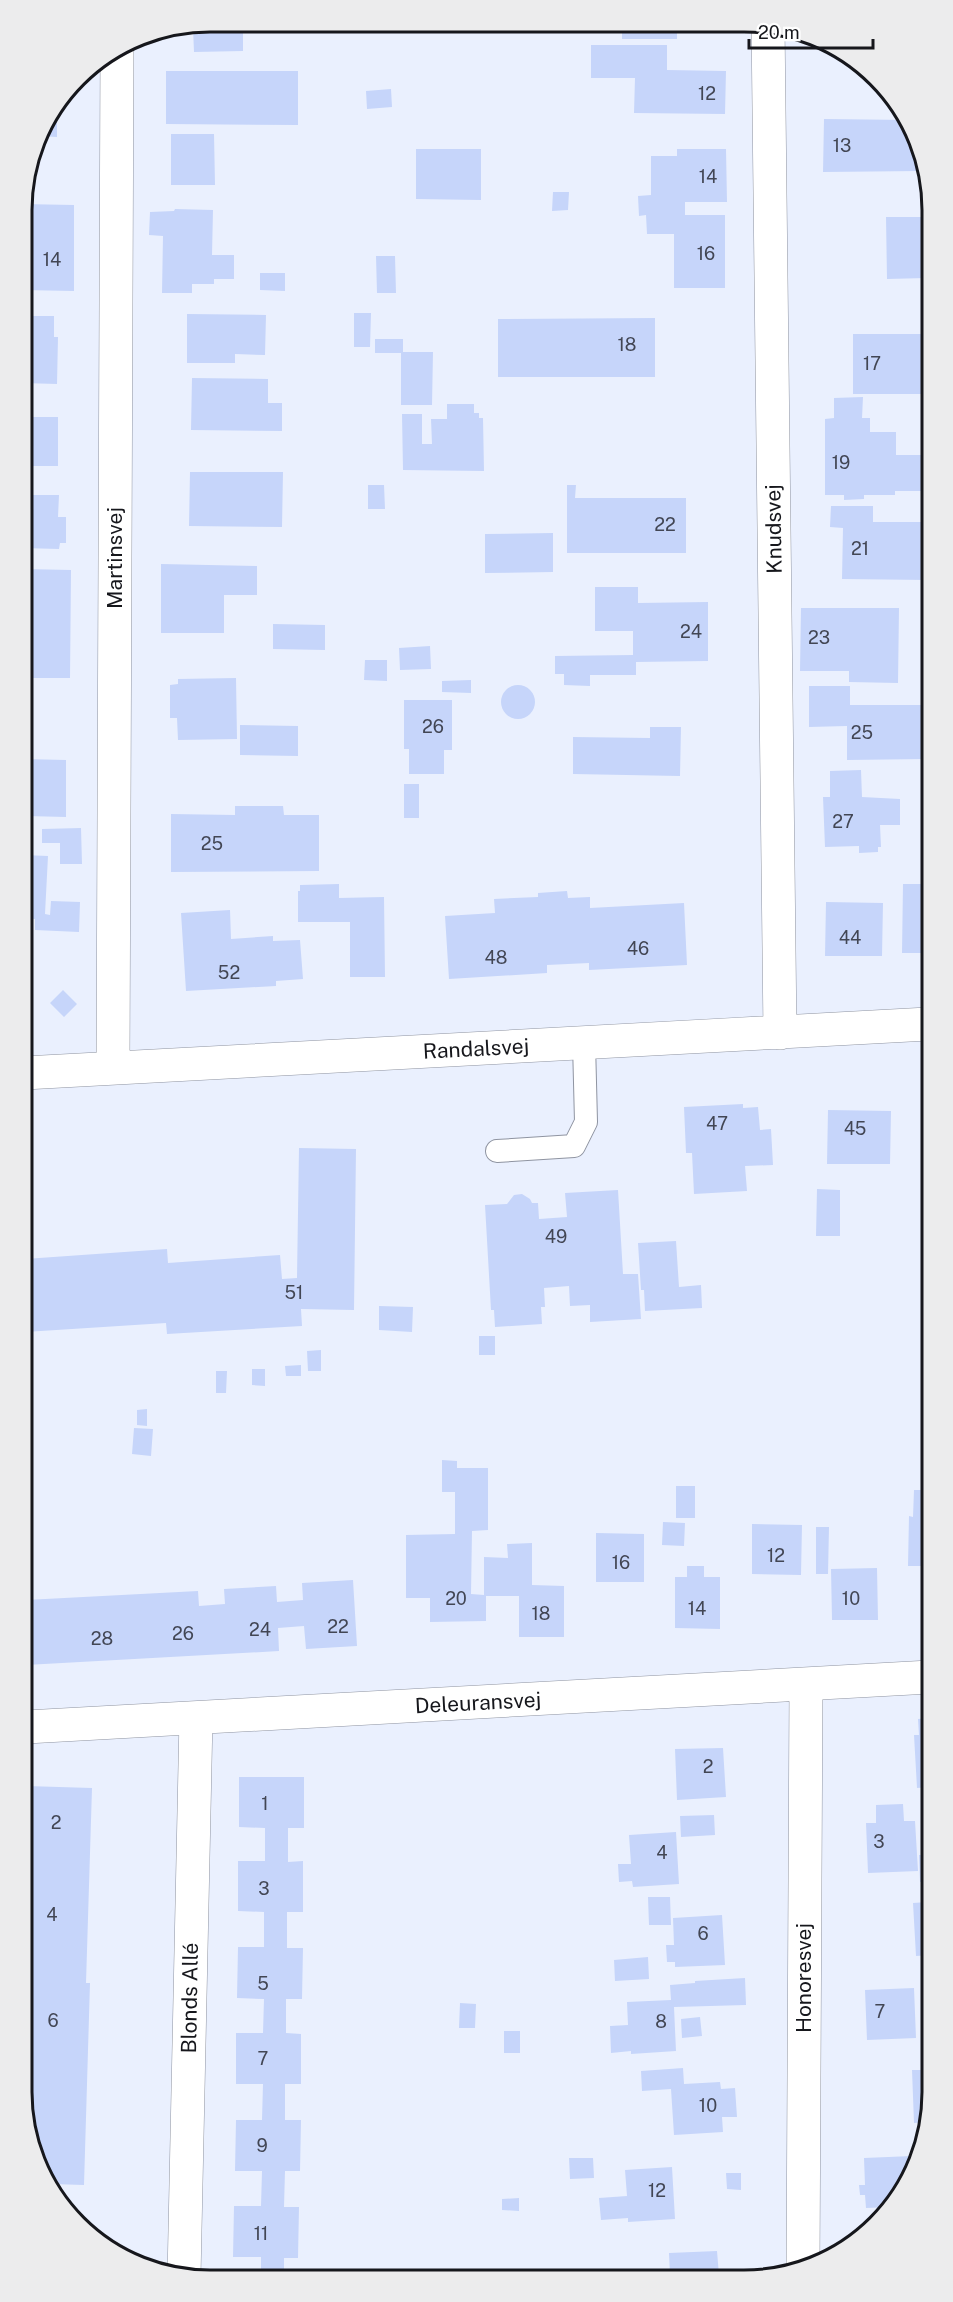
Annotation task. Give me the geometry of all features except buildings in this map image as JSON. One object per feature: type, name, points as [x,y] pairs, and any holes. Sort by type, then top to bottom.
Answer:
[{"type":"street","name":"Knudsvej","points":[[768,33],[780,1033]]},
{"type":"street","name":"Martinsvej","points":[[113,1068],[117,57]]},
{"type":"street","name":"Randalsvej","points":[[32,1073],[922,1024]]},
{"type":"street","name":"Deleuransvej","points":[[31,1727],[806,1686],[921,1678]]},
{"type":"street","name":"Honoresvej","points":[[803,2260],[806,1686]]},
{"type":"street","name":"Blonds Allé","points":[[184,2269],[196,1718]]},
{"type":"lane","points":[[497,1151],[574,1146],[586,1122],[584,1043]]}]
